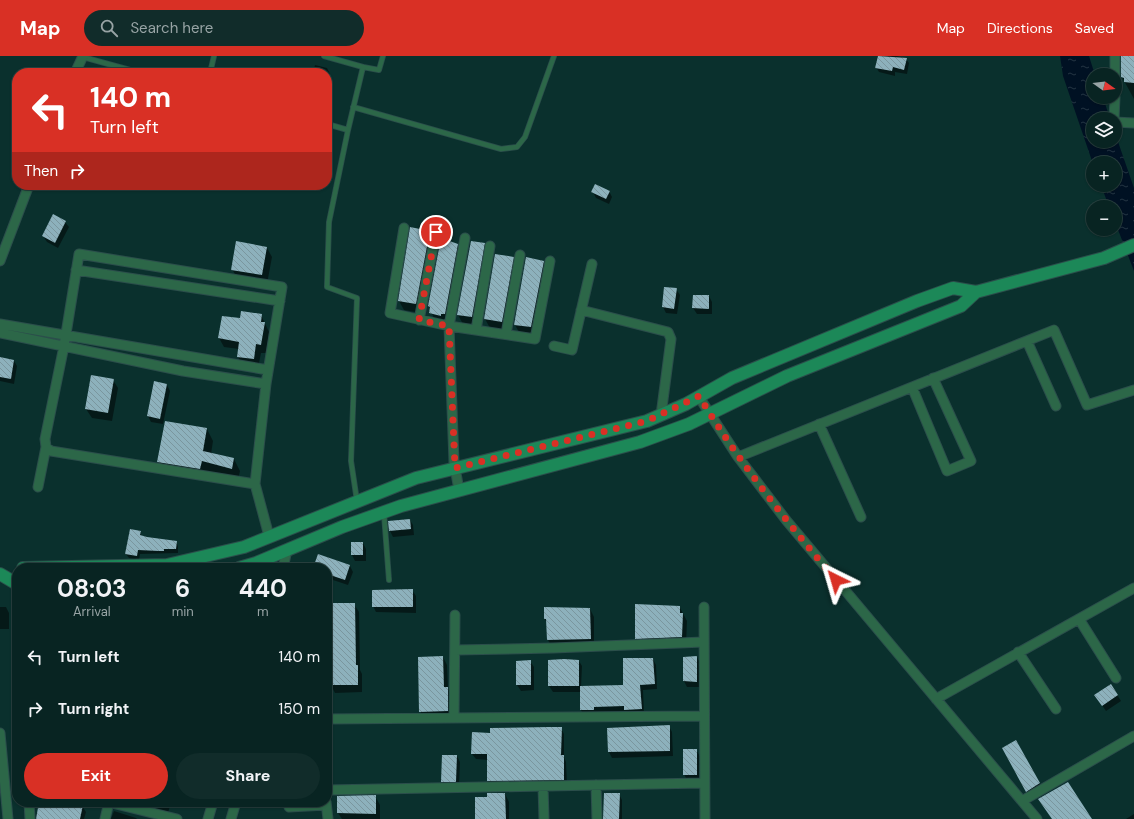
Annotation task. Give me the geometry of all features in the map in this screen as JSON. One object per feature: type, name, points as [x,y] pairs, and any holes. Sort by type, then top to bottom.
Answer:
[{"type":"street","points":[[78,68],[83,56]]},
{"type":"street","points":[[1115,56],[1115,68]]},
{"type":"street","points":[[1122,121],[1134,123]]},
{"type":"street","points":[[0,261],[27,190]]},
{"type":"street","points":[[404,228],[390,313],[419,320],[535,340],[550,261]]},
{"type":"street","points":[[419,320],[436,232]]},
{"type":"street","points":[[459,490],[455,468],[449,326],[465,238]]},
{"type":"street","points":[[176,563],[244,547],[416,478],[647,421],[732,378],[953,288],[976,292],[1104,258],[1134,245]]},
{"type":"street","points":[[476,330],[490,246]]},
{"type":"street","points":[[38,487],[46,447],[44,439],[64,346],[79,254],[282,287],[266,384],[255,484],[269,536]]},
{"type":"street","points":[[506,334],[520,255]]},
{"type":"street","points":[[554,346],[572,350],[592,264]]},
{"type":"street","points":[[76,270],[280,301]]},
{"type":"street","points":[[252,563],[384,512],[459,490],[640,442],[689,424],[787,376],[961,306],[976,292]]},
{"type":"street","points":[[581,310],[668,332],[671,339],[661,415]]},
{"type":"street","points":[[0,324],[268,370]]},
{"type":"street","points":[[738,457],[1054,330],[1087,405],[1134,390]]},
{"type":"street","points":[[0,334],[183,370],[266,384]]},
{"type":"street","points":[[1027,341],[1056,406]]},
{"type":"street","points":[[912,387],[947,471],[971,461],[933,378]]},
{"type":"street","points":[[699,396],[738,457],[786,520],[1037,819]]},
{"type":"street","points":[[819,424],[861,517]]},
{"type":"street","points":[[46,447],[51,451],[255,484]]},
{"type":"street","points":[[285,563],[287,550]]},
{"type":"street","points":[[1,574],[12,571]]},
{"type":"street","points":[[1,574],[12,581]]},
{"type":"street","points":[[936,699],[1134,588]]},
{"type":"street","points":[[704,607],[703,783],[705,819]]},
{"type":"street","points":[[454,718],[455,615]]},
{"type":"street","points":[[1079,618],[1116,678]]},
{"type":"street","points":[[455,650],[704,642]]},
{"type":"street","points":[[1018,652],[1056,709]]},
{"type":"street","points":[[332,720],[703,716]]},
{"type":"street","points":[[0,733],[8,819]]},
{"type":"street","points":[[1022,801],[1134,736]]},
{"type":"street","points":[[332,790],[703,783]]},
{"type":"street","points":[[596,785],[597,819]]},
{"type":"street","points":[[543,786],[544,819]]},
{"type":"street","points":[[30,807],[30,819]]},
{"type":"street","points":[[105,819],[107,807]]},
{"type":"street","points":[[121,807],[142,815],[177,819]]},
{"type":"street","points":[[208,819],[212,807]]},
{"type":"street","points":[[231,819],[235,807]]},
{"type":"street","points":[[289,807],[298,807]]},
{"type":"street","points":[[326,807],[328,819]]},
{"type":"lane","points":[[83,56],[124,68]]},
{"type":"lane","points":[[211,68],[214,56]]},
{"type":"lane","points":[[324,56],[379,70],[383,56]]},
{"type":"lane","points":[[353,107],[501,149],[517,147],[525,137],[554,56]]},
{"type":"lane","points":[[356,501],[351,461],[357,298],[327,287],[330,222],[348,130],[363,67]]},
{"type":"lane","points":[[332,125],[348,130]]},
{"type":"lane","points":[[384,512],[389,580]]},
{"type":"water","points":[[1060,56],[1089,56],[1093,68],[1086,68],[1086,104],[1105,104],[1108,112],[1086,112],[1086,143],[1063,76]]},
{"type":"water","points":[[1088,148],[1120,148],[1134,188],[1134,271],[1120,236],[1122,236],[1122,200],[1106,200],[1104,192],[1122,192],[1122,156],[1090,156]]},
{"type":"building","points":[[878,56],[907,58],[904,70],[893,67],[892,71],[875,68]]},
{"type":"building","points":[[1121,56],[1134,56],[1134,83],[1124,82],[1121,68]]},
{"type":"building","points":[[595,184],[610,191],[606,199],[591,192]]},
{"type":"building","points":[[53,214],[66,221],[55,243],[42,236]]},
{"type":"building","points":[[410,227],[430,231],[416,304],[398,301]]},
{"type":"building","points":[[441,238],[458,244],[445,314],[441,314],[441,316],[429,313],[430,307],[428,306]]},
{"type":"building","points":[[236,241],[267,247],[262,275],[231,270]]},
{"type":"building","points":[[471,241],[485,243],[472,317],[457,315]]},
{"type":"building","points":[[495,254],[514,257],[502,322],[484,319]]},
{"type":"building","points":[[526,257],[544,261],[531,327],[514,325]]},
{"type":"building","points":[[664,287],[677,288],[674,309],[662,307]]},
{"type":"building","points":[[693,295],[709,295],[709,309],[692,308]]},
{"type":"building","points":[[241,311],[262,314],[261,322],[265,322],[261,345],[256,344],[254,359],[237,357],[239,342],[218,338],[222,316],[240,318]]},
{"type":"building","points":[[0,357],[14,360],[11,379],[0,377]]},
{"type":"building","points":[[91,375],[114,379],[108,413],[85,409]]},
{"type":"building","points":[[154,381],[167,384],[160,419],[147,416]]},
{"type":"building","points":[[165,421],[207,428],[203,451],[234,458],[232,469],[202,461],[200,469],[157,462]]},
{"type":"building","points":[[410,519],[411,529],[389,531],[388,521]]},
{"type":"building","points":[[130,529],[141,531],[140,535],[147,537],[177,541],[176,549],[164,549],[164,551],[138,550],[137,556],[125,554]]},
{"type":"building","points":[[351,542],[363,542],[363,555],[351,555]]},
{"type":"building","points":[[318,554],[350,565],[345,580],[332,576],[332,563],[315,563]]},
{"type":"building","points":[[413,589],[413,607],[372,607],[372,590]]},
{"type":"building","points":[[332,603],[355,603],[356,665],[358,665],[358,685],[332,685]]},
{"type":"building","points":[[635,604],[680,606],[680,613],[683,613],[682,637],[635,639]]},
{"type":"building","points":[[544,607],[590,608],[591,639],[547,640]]},
{"type":"building","points":[[443,656],[444,687],[448,687],[448,711],[419,712],[418,657]]},
{"type":"building","points":[[697,656],[697,682],[683,681],[683,657]]},
{"type":"building","points":[[623,658],[653,658],[655,684],[640,685],[642,709],[624,710],[624,706],[594,707],[594,710],[580,710],[580,686],[623,685]]},
{"type":"building","points":[[531,660],[531,685],[516,685],[516,661]]},
{"type":"building","points":[[548,660],[579,660],[579,686],[548,686]]},
{"type":"building","points":[[1111,684],[1118,695],[1102,706],[1094,695]]},
{"type":"building","points":[[670,725],[670,751],[608,752],[607,728]]},
{"type":"building","points":[[562,727],[561,755],[564,755],[564,780],[487,781],[487,754],[471,754],[472,732],[490,733],[490,728]]},
{"type":"building","points":[[1016,740],[1040,783],[1026,792],[1002,748]]},
{"type":"building","points":[[683,749],[697,749],[697,775],[683,775]]},
{"type":"building","points":[[442,755],[457,755],[456,782],[441,782]]},
{"type":"building","points":[[1068,782],[1092,819],[1052,819],[1038,799]]},
{"type":"building","points":[[487,793],[505,793],[506,819],[475,819],[475,797],[487,797]]},
{"type":"building","points":[[604,793],[620,793],[619,819],[603,819]]},
{"type":"building","points":[[376,795],[376,814],[337,813],[337,796]]},
{"type":"building","points":[[38,807],[83,807],[80,819],[36,819]]},
{"type":"route","points":[[436,232],[419,320],[449,326],[455,468],[647,421],[686,404],[699,396],[738,457],[786,520],[836,580]]}]
